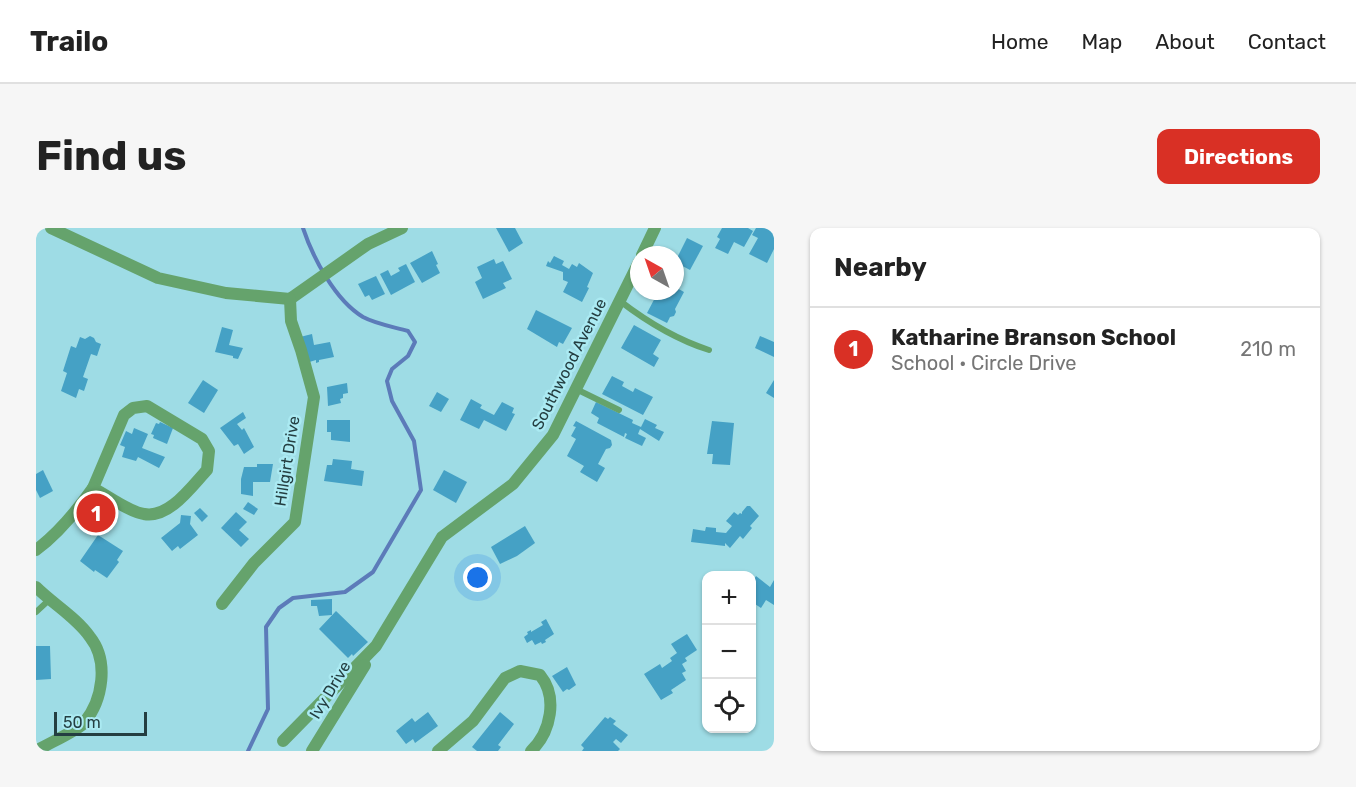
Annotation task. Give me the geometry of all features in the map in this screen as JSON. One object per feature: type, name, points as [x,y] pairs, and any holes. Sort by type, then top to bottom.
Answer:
[{"type":"street","points":[[51,228],[158,278],[226,293],[290,299],[368,244],[402,228]]},
{"type":"street","points":[[647,246],[656,228]]},
{"type":"street","name":"Southwood Avenue","points":[[283,741],[376,646],[442,537],[513,484],[553,435],[630,280]]},
{"type":"street","name":"Hillgirt Drive","points":[[222,604],[254,563],[295,522],[314,397],[291,321],[290,299]]},
{"type":"street","points":[[36,550],[72,518],[93,488],[124,414],[133,408],[147,406],[188,429],[202,439],[209,451],[207,470],[178,500],[153,515],[141,514],[93,488]]},
{"type":"street","points":[[36,587],[80,625],[92,639],[100,657],[102,680],[96,700],[83,724],[36,751]]},
{"type":"street","name":"Ivy Drive","points":[[312,751],[376,646]]},
{"type":"street","points":[[438,751],[472,721],[506,678],[520,671],[540,675],[548,684],[552,704],[541,742],[531,751]]},
{"type":"lane","points":[[620,301],[693,345],[709,350]]},
{"type":"lane","points":[[576,388],[619,410]]},
{"type":"lane","points":[[36,612],[50,600]]},
{"type":"building","points":[[496,228],[515,228],[523,243],[509,252]]},
{"type":"building","points":[[722,228],[748,228],[753,231],[744,247],[734,242],[728,254],[715,248]]},
{"type":"building","points":[[756,228],[774,228],[774,249],[767,263],[749,254],[758,238],[752,235]]},
{"type":"building","points":[[687,238],[703,246],[690,270],[684,267],[683,246]]},
{"type":"building","points":[[432,251],[440,273],[422,283],[410,263]]},
{"type":"building","points":[[554,256],[564,261],[562,265],[569,269],[572,264],[577,267],[579,263],[593,273],[582,302],[563,292],[568,282],[563,280],[563,272],[546,266]]},
{"type":"building","points":[[494,259],[496,264],[503,261],[512,279],[503,283],[506,288],[483,299],[475,282],[482,278],[477,267]]},
{"type":"building","points":[[406,264],[415,282],[391,295],[380,274],[388,270],[391,276],[400,271],[398,268]]},
{"type":"building","points":[[376,276],[385,294],[372,300],[369,295],[365,297],[358,284]]},
{"type":"building","points":[[654,300],[680,300],[674,316],[670,317],[667,323],[647,313]]},
{"type":"building","points":[[536,310],[572,328],[563,344],[559,342],[557,347],[527,329]]},
{"type":"building","points":[[634,325],[661,340],[653,354],[659,358],[654,367],[621,348]]},
{"type":"building","points":[[222,327],[233,330],[229,345],[243,348],[238,359],[215,352]]},
{"type":"building","points":[[312,334],[314,345],[330,342],[334,357],[319,360],[316,363],[316,360],[306,363],[300,337]]},
{"type":"building","points":[[90,336],[101,344],[97,356],[91,354],[83,377],[88,379],[84,391],[79,389],[76,398],[61,391],[67,373],[63,371],[71,346],[76,348],[80,337],[85,339]]},
{"type":"building","points":[[760,336],[774,342],[774,357],[755,348]]},
{"type":"building","points":[[612,376],[624,382],[622,386],[633,392],[635,388],[653,397],[643,415],[602,394]]},
{"type":"building","points":[[203,380],[218,390],[204,413],[188,403]]},
{"type":"building","points":[[774,380],[774,398],[766,393]]},
{"type":"building","points":[[347,383],[348,393],[343,394],[343,398],[340,399],[341,403],[328,406],[327,387]]},
{"type":"building","points":[[437,392],[449,399],[441,412],[429,406]]},
{"type":"building","points":[[471,399],[482,405],[480,408],[494,415],[502,402],[514,408],[512,413],[515,414],[506,431],[484,420],[479,429],[460,420]]},
{"type":"building","points":[[596,402],[633,420],[632,423],[641,427],[645,419],[657,425],[655,428],[664,432],[659,441],[640,429],[638,434],[646,438],[642,446],[625,438],[627,434],[625,433],[624,437],[597,423],[599,418],[591,413]]},
{"type":"building","points":[[243,412],[246,418],[237,424],[242,430],[244,428],[254,447],[244,454],[238,444],[234,446],[220,428]]},
{"type":"building","points":[[327,420],[350,420],[350,442],[331,440],[331,432],[327,432]]},
{"type":"building","points":[[576,421],[611,440],[612,445],[606,449],[598,464],[605,468],[597,482],[580,472],[584,466],[567,456],[576,439],[571,436],[576,427],[573,426]]},
{"type":"building","points":[[712,421],[734,423],[730,465],[712,464],[713,454],[707,454]]},
{"type":"building","points":[[160,422],[173,428],[167,444],[153,438],[154,435],[151,434],[156,423]]},
{"type":"building","points":[[134,428],[148,434],[142,448],[165,457],[159,468],[138,457],[136,461],[122,457],[125,447],[120,445],[126,431],[132,434]]},
{"type":"building","points":[[333,459],[352,461],[351,469],[364,471],[362,486],[324,481],[327,465],[332,465]]},
{"type":"building","points":[[257,464],[273,464],[270,482],[253,482],[253,496],[241,494],[244,467],[257,467]]},
{"type":"building","points":[[43,470],[53,491],[40,498],[36,490],[36,474]]},
{"type":"building","points":[[444,470],[467,482],[456,503],[433,490]]},
{"type":"building","points":[[248,502],[258,509],[254,515],[243,509]]},
{"type":"building","points":[[747,506],[750,506],[759,516],[743,539],[740,536],[730,548],[725,543],[725,546],[691,542],[693,529],[705,531],[706,527],[716,528],[716,532],[726,533],[732,526],[726,521],[734,512],[738,515],[742,514]]},
{"type":"building","points":[[200,508],[208,516],[202,522],[194,513]]},
{"type":"building","points":[[89,511],[101,519],[98,523],[101,525],[98,530],[95,528],[91,534],[80,524]]},
{"type":"building","points":[[236,512],[247,522],[239,530],[249,539],[241,547],[221,528]]},
{"type":"building","points":[[181,515],[191,516],[190,524],[198,535],[180,549],[178,546],[172,551],[161,538],[180,523]]},
{"type":"building","points":[[525,526],[535,543],[517,556],[500,564],[491,547]]},
{"type":"building","points":[[98,535],[123,551],[117,560],[119,562],[107,578],[95,570],[94,572],[80,561]]},
{"type":"building","points":[[756,576],[770,587],[774,580],[774,605],[766,600],[761,608],[756,605]]},
{"type":"building","points":[[332,599],[332,615],[319,616],[317,606],[311,606],[311,600]]},
{"type":"building","points":[[336,611],[368,642],[348,658],[319,629]]},
{"type":"building","points":[[546,619],[554,634],[542,644],[541,642],[535,645],[532,640],[527,643],[524,637],[528,634],[527,632],[543,625],[541,622]]},
{"type":"building","points":[[687,634],[697,650],[685,658],[687,661],[682,664],[686,671],[682,673],[686,680],[671,690],[673,693],[661,700],[644,674],[660,664],[662,668],[672,661],[670,658],[677,653],[671,644]]},
{"type":"building","points":[[36,646],[50,646],[51,679],[36,680]]},
{"type":"building","points":[[567,667],[576,685],[563,692],[552,676]]},
{"type":"building","points":[[428,712],[438,726],[415,743],[413,739],[406,744],[396,731],[412,718],[415,722]]},
{"type":"building","points":[[500,712],[514,724],[498,745],[501,747],[498,751],[477,751],[472,747]]},
{"type":"building","points":[[605,717],[616,721],[613,724],[628,735],[621,743],[616,739],[613,742],[620,749],[618,751],[582,751],[584,748],[581,745]]},
{"type":"waterway","points":[[248,751],[268,709],[266,627],[279,608],[293,598],[345,592],[373,572],[421,490],[414,441],[392,401],[387,381],[392,369],[408,356],[415,342],[408,331],[363,317],[343,300],[319,265],[303,228]]},
{"type":"place","name":"Katharine Branson School","points":[[96,513]]}]
